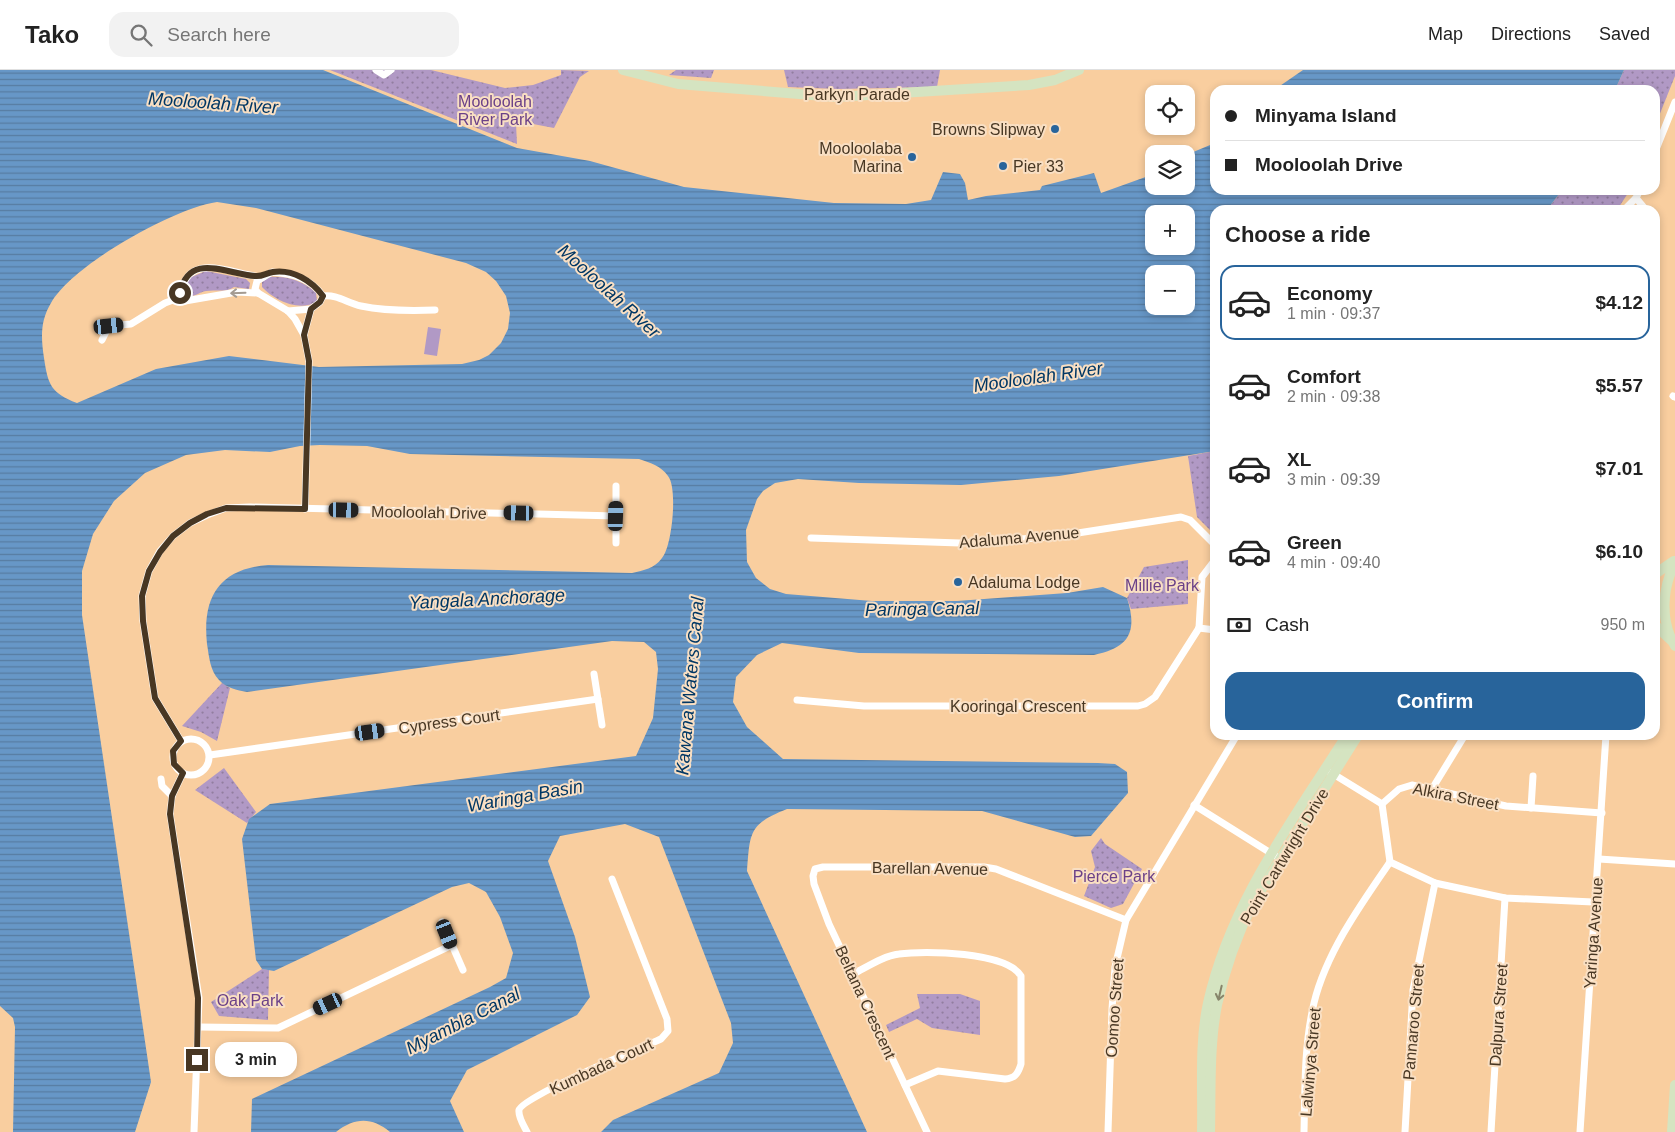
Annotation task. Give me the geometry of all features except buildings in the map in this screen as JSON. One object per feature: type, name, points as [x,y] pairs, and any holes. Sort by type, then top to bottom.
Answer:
[{"type":"main road","name":"Parkyn Parade","points":[[629,71],[678,84],[841,97],[1029,85],[1055,80],[1079,70]]},
{"type":"main road","points":[[1660,571],[1675,562]]},
{"type":"main road","points":[[1674,644],[1666,624],[1665,604],[1668,580],[1675,562]]},
{"type":"main road","points":[[1660,630],[1674,644]]},
{"type":"main road","name":"Point Cartwright Drive","points":[[1330,771],[1345,740]]},
{"type":"main road","name":"Point Cartwright Drive","points":[[1202,1132],[1203,1049],[1208,1005],[1218,967],[1233,925],[1245,898],[1276,857],[1330,771],[1354,740]]},
{"type":"main road","name":"Point Cartwright Drive","points":[[1210,1132],[1213,1040],[1217,1006],[1226,969],[1241,927],[1276,857]]},
{"type":"main road","points":[[1672,1132],[1675,1085]]},
{"type":"street","points":[[376,70],[384,75],[391,70]]},
{"type":"street","points":[[1660,140],[1675,102]]},
{"type":"street","points":[[1629,205],[1638,195]]},
{"type":"street","points":[[1636,198],[1642,205]]},
{"type":"street","points":[[181,297],[182,284],[189,274],[202,268],[263,276]]},
{"type":"street","points":[[258,293],[255,286],[263,276],[272,272],[304,278],[315,284],[323,296]]},
{"type":"street","points":[[181,297],[186,301],[237,292],[258,293],[288,311],[304,335],[309,361],[305,509]]},
{"type":"street","points":[[323,296],[332,295],[359,305],[404,312],[435,310]]},
{"type":"street","points":[[288,311],[311,309],[320,302],[323,296]]},
{"type":"street","points":[[102,340],[109,326],[131,324],[165,303],[181,297]]},
{"type":"street","points":[[304,335],[311,309]]},
{"type":"street","points":[[616,486],[616,543]]},
{"type":"street","name":"Mooloolah Drive","points":[[181,741],[155,698],[143,621],[142,596],[149,571],[160,552],[173,536],[190,523],[207,514],[226,508],[616,516]]},
{"type":"street","name":"Adaluma Avenue","points":[[811,538],[960,543],[1052,537],[1181,517],[1190,520],[1210,540]]},
{"type":"street","points":[[1210,567],[1202,577],[1199,628],[1210,629]]},
{"type":"street","name":"Kooringal Crescent","points":[[798,700],[864,706],[1138,706],[1145,704],[1155,697],[1199,628]]},
{"type":"street","points":[[594,674],[602,725]]},
{"type":"street","name":"Cypress Court","points":[[210,755],[598,700]]},
{"type":"street","points":[[194,738],[205,744],[210,755],[209,762],[201,772],[189,775],[178,769],[173,758],[173,751],[181,741],[194,738]]},
{"type":"street","name":"Oomoo Street","points":[[1108,1132],[1112,1000],[1115,967],[1126,920],[1234,740]]},
{"type":"street","points":[[1432,789],[1462,740]]},
{"type":"street","name":"Yaringa Avenue","points":[[1580,1132],[1593,902],[1599,859],[1606,740]]},
{"type":"street","points":[[1330,771],[1382,804],[1390,862],[1435,883],[1505,898],[1593,902]]},
{"type":"street","points":[[183,773],[172,796],[170,814],[198,998],[199,1027],[194,1132]]},
{"type":"street","points":[[1531,808],[1533,776]]},
{"type":"street","points":[[161,779],[162,786],[172,796]]},
{"type":"street","name":"Alkira Street","points":[[1382,804],[1405,786],[1412,785],[1506,806],[1602,813]]},
{"type":"street","points":[[1194,804],[1276,857]]},
{"type":"street","points":[[1599,859],[1675,864]]},
{"type":"street","name":"Lalwinya Street","points":[[1304,1132],[1306,1066],[1314,1002],[1321,979],[1353,916],[1390,862]]},
{"type":"street","name":"Barellan Avenue","points":[[815,869],[823,867],[984,867],[996,869],[1126,920]]},
{"type":"street","name":"Beltana Crescent","points":[[815,869],[813,876],[814,884],[830,924],[927,1132]]},
{"type":"street","name":"Kumbada Court","points":[[527,1132],[521,1118],[520,1110],[522,1104],[554,1087],[661,1038],[668,1031],[667,1019],[612,879]]},
{"type":"street","name":"Pannaroo Street","points":[[1405,1132],[1413,990],[1435,883]]},
{"type":"street","name":"Dalpura Street","points":[[1491,1132],[1505,898]]},
{"type":"street","points":[[442,922],[463,970]]},
{"type":"street","points":[[199,1027],[278,1028],[452,945]]},
{"type":"street","points":[[852,974],[900,954],[970,954],[1014,969],[1021,976],[1021,1064],[1019,1073],[1013,1078],[1005,1079],[938,1072],[905,1085]]},
{"type":"green space","name":"Mooloolah River Park","points":[[330,70],[431,70],[505,88],[533,85],[561,75],[561,70],[589,71],[580,77],[554,128],[533,124],[516,124],[517,144]]},
{"type":"green space","points":[[676,70],[714,70],[711,78],[669,75]]},
{"type":"green space","points":[[784,70],[940,70],[937,87],[838,89],[788,87]]},
{"type":"green space","points":[[1624,70],[1675,70],[1675,76],[1660,114],[1660,85],[1617,85]]},
{"type":"green space","points":[[1558,195],[1627,195],[1620,205],[1551,205]]},
{"type":"green space","points":[[206,271],[246,279],[250,283],[249,289],[234,287],[228,290],[206,291],[193,296],[187,296],[185,287],[189,278]]},
{"type":"green space","points":[[268,277],[282,277],[300,282],[316,293],[317,301],[303,306],[280,300],[262,287],[262,282]]},
{"type":"green space","points":[[428,327],[441,329],[437,356],[424,354]]},
{"type":"green space","points":[[1210,452],[1210,530],[1197,517],[1188,456]]},
{"type":"green space","name":"Millie Park","points":[[1188,560],[1188,604],[1131,609],[1127,598],[1144,567]]},
{"type":"green space","points":[[222,683],[230,688],[217,741],[201,732],[182,726]]},
{"type":"green space","points":[[224,768],[256,812],[247,823],[195,790]]},
{"type":"green space","name":"Pierce Park","points":[[1101,838],[1105,844],[1142,869],[1123,904],[1111,908],[1084,896],[1095,867],[1091,851]]},
{"type":"green space","name":"Oak Park","points":[[262,969],[269,970],[268,1020],[219,1016],[211,1002]]},
{"type":"green space","points":[[917,994],[960,994],[980,1001],[980,1035],[932,1028],[917,1019],[889,1032],[886,1025],[920,1008]]},
{"type":"water","points":[[0,70],[323,70],[517,148],[590,161],[684,187],[834,203],[906,204],[931,200],[943,172],[960,174],[965,183],[968,200],[1040,190],[1042,186],[1094,173],[1101,193],[1145,177],[1145,195],[1195,195],[1195,151],[1210,145],[1210,195],[1558,195],[1551,205],[1210,205],[1210,452],[1059,476],[961,485],[859,483],[798,479],[775,483],[763,491],[757,499],[746,530],[747,562],[756,578],[770,589],[786,594],[872,601],[957,601],[1067,593],[1103,587],[1127,598],[1130,610],[1131,629],[1128,637],[1115,648],[1094,655],[859,653],[782,643],[757,655],[736,677],[733,702],[747,727],[783,759],[1098,763],[1115,764],[1127,772],[1128,793],[1091,836],[1075,837],[982,811],[787,809],[774,814],[758,825],[751,838],[747,871],[867,1132],[601,1132],[613,1120],[719,1073],[733,1043],[731,1023],[659,837],[625,824],[560,836],[548,861],[575,937],[590,997],[577,1015],[467,1070],[450,1101],[464,1132],[390,1132],[370,1121],[357,1121],[336,1132],[251,1132],[252,1099],[490,987],[506,978],[513,953],[500,917],[486,892],[469,883],[452,887],[274,971],[262,969],[256,960],[242,839],[249,819],[270,804],[636,756],[653,718],[658,669],[656,652],[644,642],[612,641],[247,692],[222,683],[216,676],[210,663],[206,627],[211,599],[226,579],[238,572],[268,565],[632,573],[645,570],[656,565],[666,552],[671,530],[673,492],[668,476],[662,470],[639,459],[410,454],[367,446],[300,446],[270,452],[225,450],[186,455],[145,473],[114,501],[93,534],[82,571],[82,615],[151,1082],[135,1132],[13,1132],[15,1027],[13,1018],[0,1006]],"holes":[[[217,202],[256,208],[466,263],[486,272],[496,281],[506,296],[510,313],[508,329],[501,343],[489,355],[479,360],[462,364],[319,367],[229,356],[156,369],[77,403],[61,396],[52,387],[47,375],[43,351],[43,323],[51,303],[62,288],[80,272],[126,240],[176,215]]]},
{"type":"water","points":[[1303,70],[1624,70],[1617,85],[1281,85]]},
{"type":"place","name":"Browns Slipway","points":[[1055,129]]},
{"type":"place","name":"Mooloolaba Marina","points":[[912,157]]},
{"type":"place","name":"Pier 33","points":[[1003,166]]},
{"type":"place","name":"Adaluma Lodge","points":[[958,582]]},
{"type":"route","points":[[180,293],[182,284],[189,274],[208,267],[254,276],[263,276],[272,272],[287,273],[304,278],[315,284],[323,296],[320,302],[311,309],[304,335],[309,361],[305,509],[250,506],[226,508],[207,514],[190,523],[173,536],[160,552],[149,571],[142,596],[143,621],[155,698],[181,741],[173,751],[173,758],[174,764],[183,773],[172,796],[170,814],[198,998],[197,1060]]},
{"type":"water label","name":"Mooloolah River","points":[[213,103]]},
{"type":"water label","name":"Mooloolah River","points":[[609,291]]},
{"type":"water label","name":"Mooloolah River","points":[[1038,377]]},
{"type":"water label","name":"Yangala Anchorage","points":[[487,599]]},
{"type":"water label","name":"Paringa Canal","points":[[922,609]]},
{"type":"water label","name":"Kawana Waters Canal","points":[[690,686]]},
{"type":"water label","name":"Waringa Basin","points":[[525,796]]},
{"type":"water label","name":"Myambla Canal","points":[[463,1021]]}]
